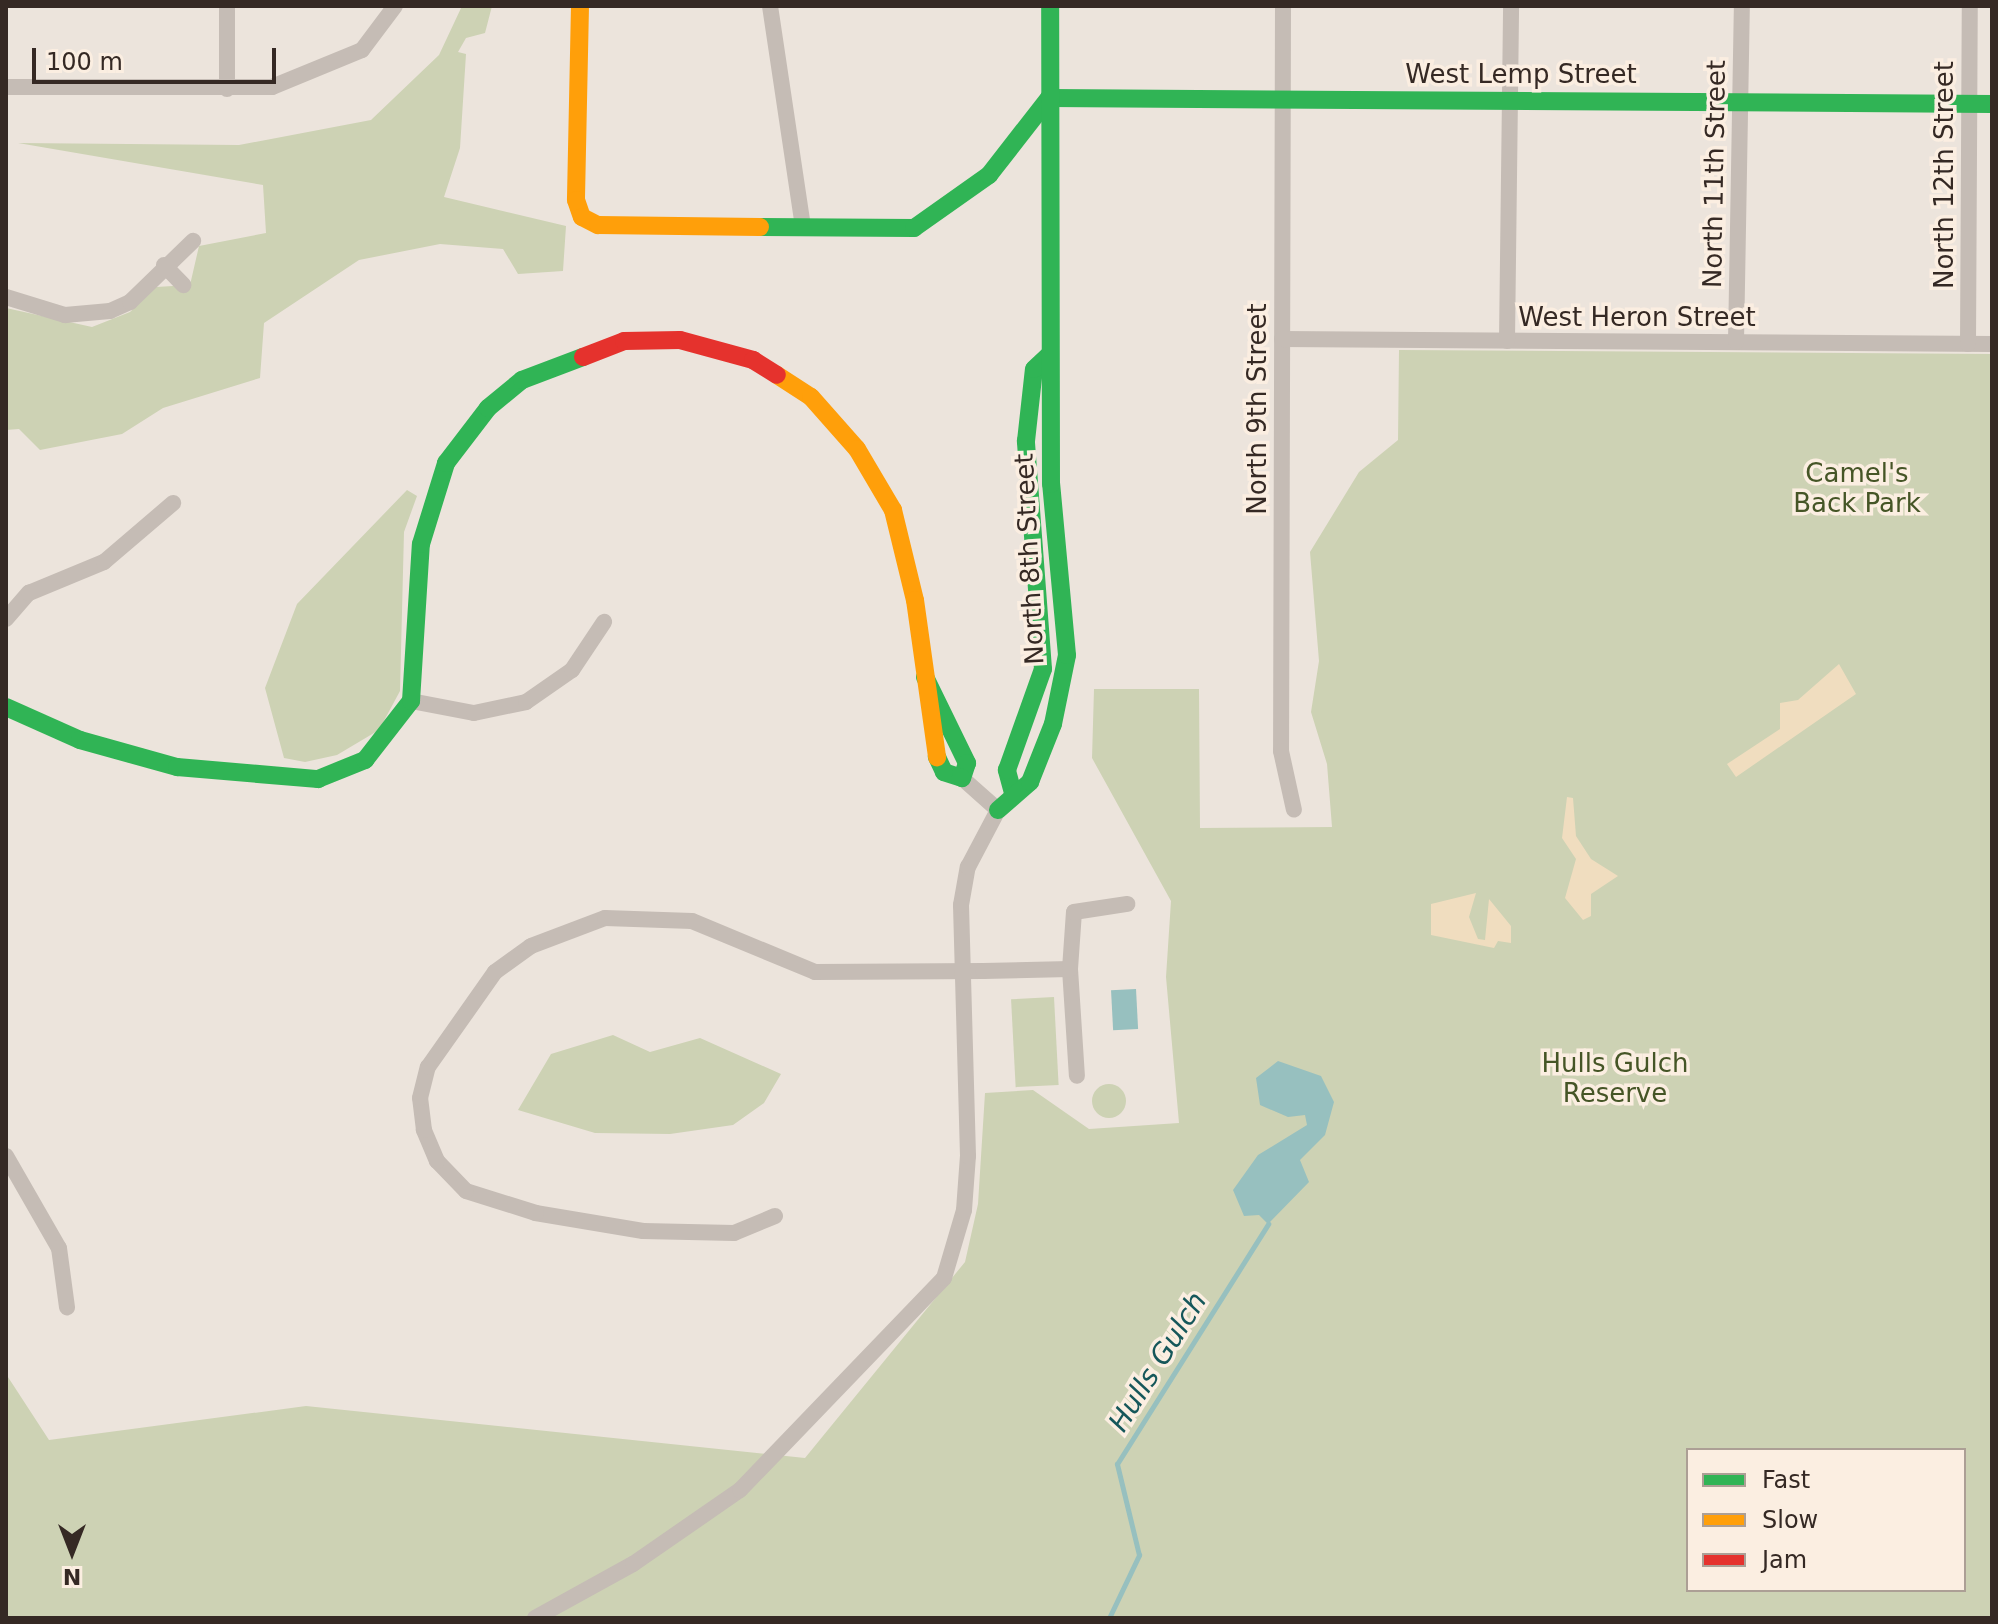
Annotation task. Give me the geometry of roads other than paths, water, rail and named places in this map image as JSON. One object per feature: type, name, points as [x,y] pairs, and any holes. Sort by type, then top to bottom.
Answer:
[{"type":"street","points":[[227,6],[227,89]]},
{"type":"street","points":[[6,87],[272,87],[335,67],[362,50],[395,6]]},
{"type":"street","points":[[580,6],[576,200],[582,217],[598,225],[907,228],[931,219],[989,175],[1049,98]]},
{"type":"street","points":[[770,6],[803,227]]},
{"type":"street","name":"North 8th Street","points":[[535,1618],[633,1564],[740,1490],[944,1278],[964,1210],[968,1156],[958,969],[968,867],[998,810],[1013,793],[1030,782],[1053,724],[1067,655],[1051,484],[1048,356],[1050,6]]},
{"type":"street","name":"North 9th Street","points":[[1283,6],[1281,751],[1294,810]]},
{"type":"street","points":[[1507,341],[1511,6]]},
{"type":"street","name":"North 11th Street","points":[[1736,342],[1742,6]]},
{"type":"street","name":"North 12th Street","points":[[1968,344],[1970,6]]},
{"type":"street","name":"West Lemp Street","points":[[1049,98],[1992,104]]},
{"type":"street","points":[[6,297],[89,317],[130,302],[164,265],[193,241]]},
{"type":"street","points":[[164,265],[183,285]]},
{"type":"street","name":"West Heron Street","points":[[1282,339],[1992,344]]},
{"type":"street","points":[[6,707],[138,759],[289,780],[318,779],[365,760],[411,701],[421,544],[446,463],[488,408],[522,380],[624,341],[680,340],[753,360],[811,397],[857,449],[893,510],[925,677],[934,750],[944,772],[962,778],[998,810]]},
{"type":"street","name":"North 8th Street","points":[[1013,793],[1007,770],[1043,669],[1026,441],[1034,369],[1048,356]]},
{"type":"street","points":[[6,619],[29,593],[104,562],[173,503]]},
{"type":"street","points":[[411,701],[474,713],[526,702],[572,670],[604,622]]},
{"type":"street","points":[[925,677],[967,763],[962,778]]},
{"type":"street","points":[[1077,1076],[1070,969],[1074,912],[1127,904]]},
{"type":"street","points":[[775,1216],[734,1233],[643,1231],[536,1213],[466,1191],[437,1161],[424,1130],[420,1098],[428,1067],[495,972],[531,946],[605,918],[692,921],[815,972],[1070,969]]},
{"type":"street","points":[[6,1156],[59,1248],[67,1307]]},
{"type":"water","points":[[1136,989],[1138,1029],[1113,1030],[1111,990]]},
{"type":"water","points":[[1278,1061],[1321,1076],[1334,1102],[1325,1135],[1300,1160],[1309,1182],[1268,1224],[1259,1215],[1244,1216],[1233,1190],[1258,1155],[1307,1125],[1305,1115],[1288,1117],[1260,1105],[1256,1078]]},
{"type":"waterway","name":"Hulls Gulch","points":[[1109,1618],[1139,1555],[1117,1464],[1268,1224]]},
{"type":"park label","name":"Camel's Back Park","points":[[1857,489]]},
{"type":"park label","name":"Hulls Gulch Reserve","points":[[1615,1079]]}]
